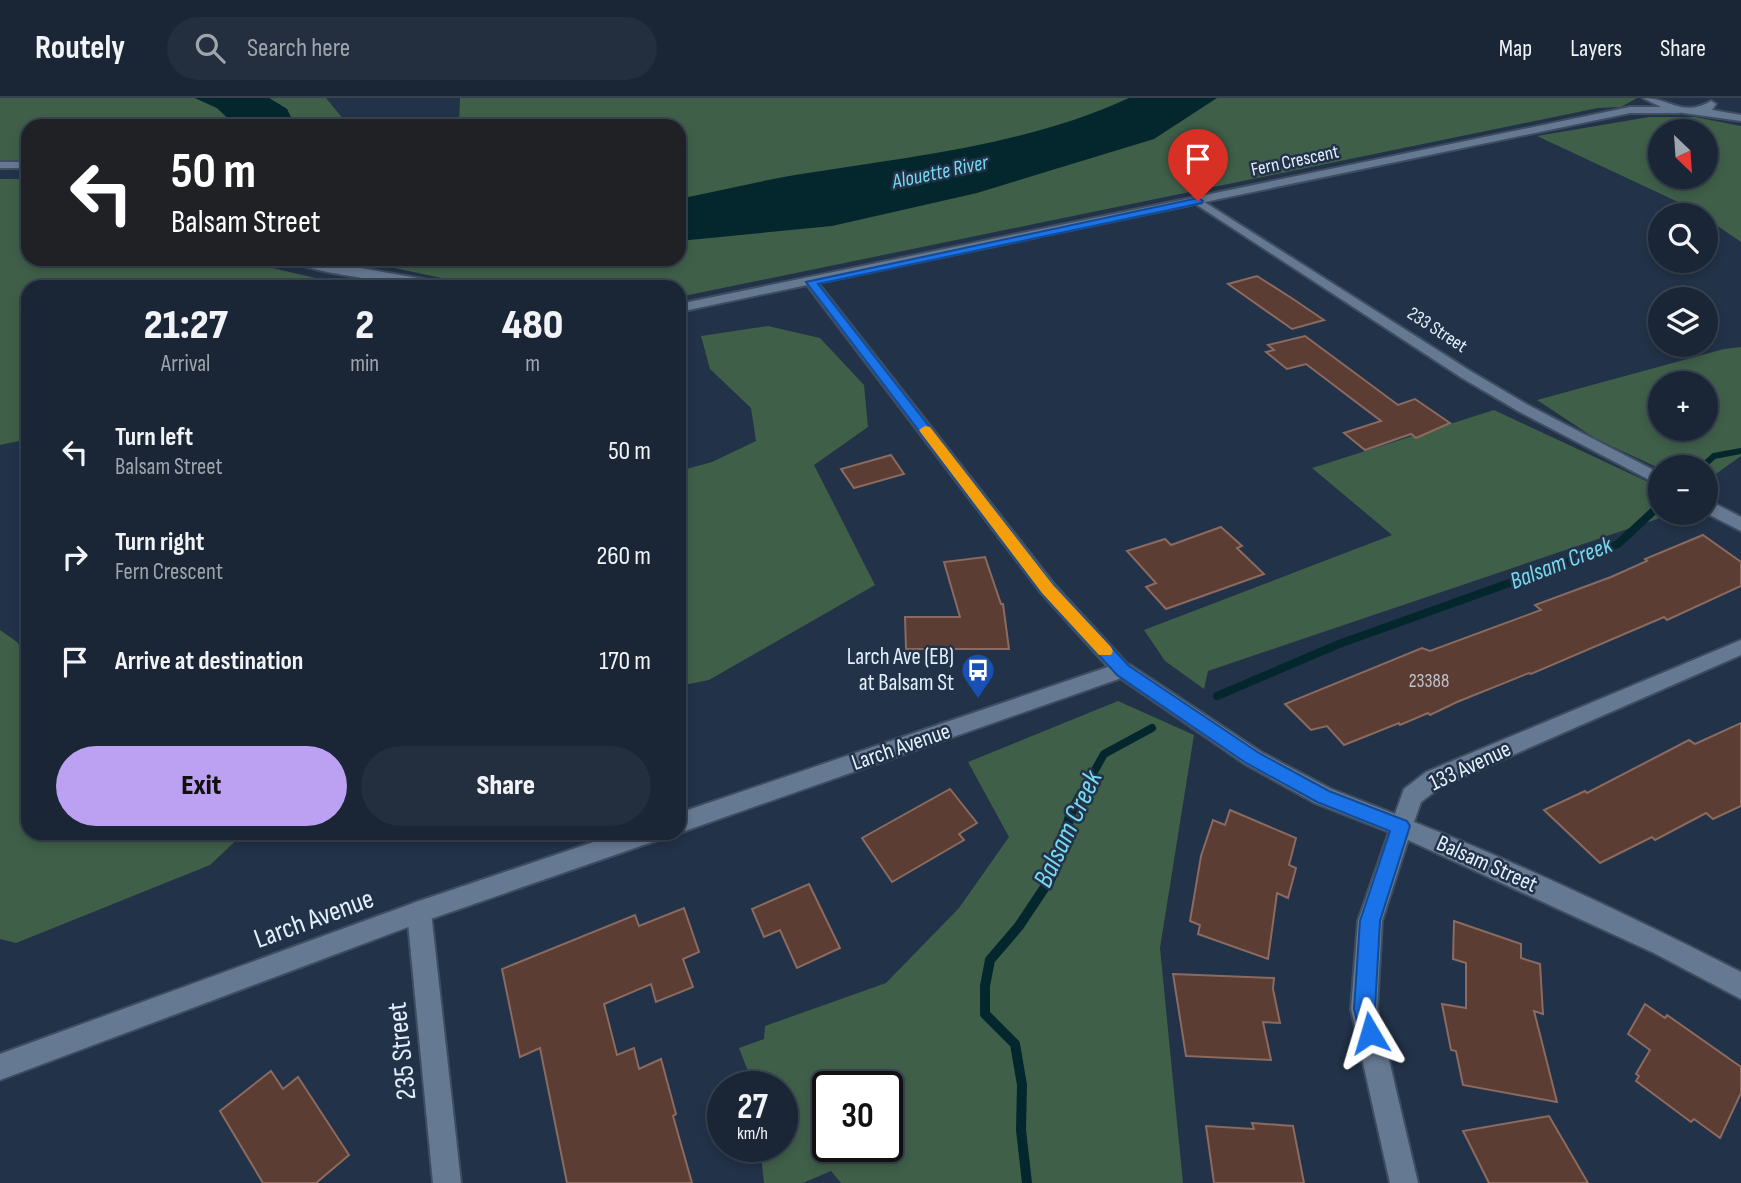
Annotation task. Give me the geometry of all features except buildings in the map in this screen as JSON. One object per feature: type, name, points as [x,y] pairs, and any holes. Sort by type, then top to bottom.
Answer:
[{"type":"street","points":[[1647,98],[1679,110]]},
{"type":"street","name":"Fern Crescent","points":[[1630,110],[1647,98]]},
{"type":"street","points":[[1698,111],[1707,110],[1707,101],[1741,117]]},
{"type":"street","name":"Fern Crescent","points":[[686,307],[1630,110],[1698,111],[1741,117]]},
{"type":"street","points":[[0,165],[21,165]]},
{"type":"street","name":"233 Street","points":[[1198,201],[1467,375],[1648,474]]},
{"type":"street","points":[[315,266],[423,280]]},
{"type":"street","name":"Balsam Street","points":[[811,282],[1048,589],[1123,670],[1252,758],[1323,796],[1451,847],[1663,945],[1741,986]]},
{"type":"street","points":[[1718,512],[1741,525]]},
{"type":"street","name":"133 Avenue","points":[[1404,1183],[1364,1009],[1370,921],[1412,796],[1434,779],[1741,647]]},
{"type":"street","name":"Larch Avenue","points":[[686,821],[1123,670]]},
{"type":"street","name":"Larch Avenue","points":[[0,1067],[419,912],[630,840]]},
{"type":"street","name":"235 Street","points":[[419,912],[447,1183]]},
{"type":"shaded area","points":[[0,98],[195,98],[217,108],[229,119],[21,119],[21,162],[0,160]]},
{"type":"shaded area","points":[[269,98],[326,98],[343,119],[292,119],[287,109]]},
{"type":"shaded area","points":[[460,98],[1637,98],[1621,107],[1598,108],[686,296],[686,280],[451,280],[385,266],[686,266],[686,119],[459,119]]},
{"type":"shaded area","points":[[1649,117],[1705,119],[1648,119],[1648,188],[1537,136]]},
{"type":"shaded area","points":[[1718,122],[1741,126],[1741,242],[1718,226],[1718,203],[1680,203],[1650,189],[1718,189]]},
{"type":"shaded area","points":[[0,179],[21,179],[21,266],[264,266],[324,280],[21,280],[21,440],[0,445]]},
{"type":"shaded area","points":[[768,326],[820,338],[864,385],[868,427],[814,465],[875,585],[709,680],[686,685],[686,469],[712,462],[756,441],[751,408],[710,369],[701,336]]},
{"type":"shaded area","points":[[1741,347],[1741,456],[1718,472],[1718,455],[1648,455],[1648,463],[1596,439],[1537,400],[1695,357],[1718,357],[1718,351]]},
{"type":"shaded area","points":[[1494,410],[1648,482],[1648,522],[1208,671],[1204,689],[1165,661],[1144,630],[1392,535],[1312,468]]},
{"type":"shaded area","points":[[0,630],[21,647],[21,840],[237,840],[210,865],[16,943],[0,939]]},
{"type":"shaded area","points":[[1118,701],[1194,735],[1160,948],[1183,1183],[841,1183],[831,1171],[803,1183],[764,1183],[762,1162],[798,1162],[798,1071],[748,1071],[739,1048],[764,1039],[765,1026],[886,983],[959,908],[1009,837],[968,762]]},
{"type":"water","points":[[195,98],[269,98],[287,109],[292,119],[229,119],[217,108]]},
{"type":"water","name":"Alouette River","points":[[1129,98],[1217,98],[1154,139],[977,193],[832,226],[686,240],[686,198],[795,175],[965,148],[1049,128]]},
{"type":"waterway","name":"Balsam Creek","points":[[1718,455],[1741,451]]},
{"type":"waterway","name":"Balsam Creek","points":[[1217,696],[1339,644],[1618,544],[1648,516]]},
{"type":"waterway","name":"Balsam Creek","points":[[1081,795],[1104,754],[1152,728]]},
{"type":"waterway","name":"Balsam Creek","points":[[1027,1183],[1021,1130],[1022,1085],[1015,1044],[985,1014],[985,986],[990,960],[1019,926],[1051,878],[1071,813],[1082,793]]},
{"type":"slow traffic","points":[[925,430],[1048,589],[1105,651]]},
{"type":"place","name":"Larch Ave (EB) at Balsam St","points":[[978,700]]},
{"type":"route","points":[[1198,201],[811,282],[1048,589],[1123,670],[1169,704],[1252,758],[1323,796],[1401,826],[1370,921],[1364,1009],[1370,1033]]}]
